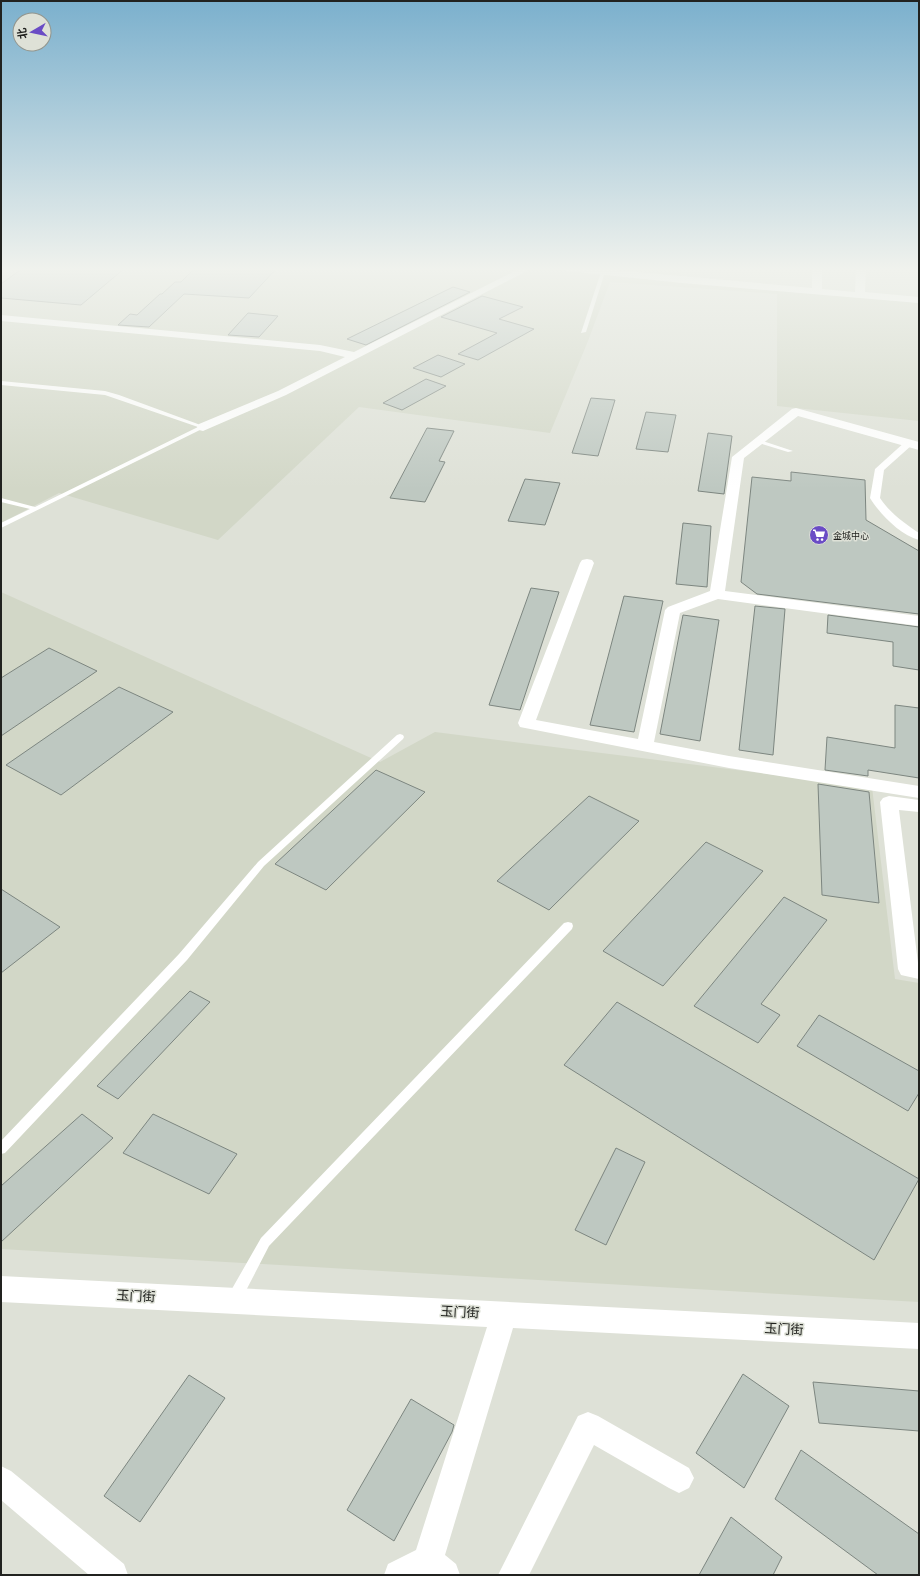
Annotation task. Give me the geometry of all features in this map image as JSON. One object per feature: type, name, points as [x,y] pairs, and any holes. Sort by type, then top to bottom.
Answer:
[{"type":"street","points":[[251,342],[320,348],[355,356]]},
{"type":"street","points":[[203,427],[282,393],[383,342]]},
{"type":"street","points":[[717,594],[738,457],[758,440],[796,412],[914,445]]},
{"type":"street","points":[[914,445],[880,469],[875,498],[882,509],[900,525],[919,537]]},
{"type":"street","points":[[587,563],[526,723],[728,762],[919,792]]},
{"type":"street","points":[[645,746],[673,610],[717,594],[919,621]]},
{"type":"street","points":[[919,806],[889,802],[908,969],[919,971]]},
{"type":"street","name":"玉门街","points":[[1,1289],[919,1336]]},
{"type":"street","points":[[399,1575],[436,1567],[504,1314]]},
{"type":"street","points":[[513,1575],[588,1426],[679,1478]]},
{"type":"street","points":[[1,1481],[113,1575]]},
{"type":"lane","points":[[1,383],[105,393],[203,427]]},
{"type":"lane","points":[[1,389],[11,384]]},
{"type":"lane","points":[[1,526],[203,427]]},
{"type":"lane","points":[[758,440],[790,451]]},
{"type":"lane","points":[[1,500],[36,509]]},
{"type":"lane","points":[[1,1150],[183,956],[261,864],[400,737]]},
{"type":"lane","points":[[233,1300],[265,1242],[568,926]]},
{"type":"shaded area","points":[[1,342],[588,342],[550,433],[359,407],[218,540],[59,493],[1,523]]},
{"type":"shaded area","points":[[777,342],[919,342],[919,421],[777,406]]},
{"type":"shaded area","points":[[1,592],[380,762],[435,732],[872,787],[895,979],[919,983],[919,1302],[1,1249]]},
{"type":"building","points":[[355,342],[373,342],[366,345]]},
{"type":"building","points":[[481,342],[511,342],[478,360],[458,354]]},
{"type":"building","points":[[438,355],[465,364],[441,377],[413,368]]},
{"type":"building","points":[[426,379],[446,386],[402,410],[383,403]]},
{"type":"building","points":[[591,398],[615,400],[598,456],[572,453]]},
{"type":"building","points":[[646,412],[676,415],[668,452],[636,449]]},
{"type":"building","points":[[427,428],[454,431],[439,461],[445,462],[425,502],[390,498]]},
{"type":"building","points":[[708,433],[732,436],[724,494],[698,491]]},
{"type":"building","name":"金城中心","points":[[791,472],[865,480],[866,520],[919,551],[919,614],[757,594],[741,582],[752,477],[791,481]]},
{"type":"building","points":[[525,479],[560,483],[545,525],[508,521]]},
{"type":"building","points":[[683,523],[711,526],[707,587],[676,584]]},
{"type":"building","points":[[531,588],[559,592],[520,710],[489,705]]},
{"type":"building","points":[[624,596],[663,601],[634,732],[590,725]]},
{"type":"building","points":[[755,606],[785,609],[773,755],[739,750]]},
{"type":"building","points":[[683,615],[719,620],[700,741],[660,734]]},
{"type":"building","points":[[828,615],[919,627],[919,670],[893,666],[893,642],[827,633]]},
{"type":"building","points":[[49,648],[97,671],[1,736],[1,678]]},
{"type":"building","points":[[119,687],[173,712],[61,795],[6,765]]},
{"type":"building","points":[[895,705],[919,708],[919,778],[868,770],[868,776],[825,770],[827,737],[895,748]]},
{"type":"building","points":[[376,770],[425,792],[326,890],[275,864]]},
{"type":"building","points":[[818,784],[869,792],[879,903],[822,895]]},
{"type":"building","points":[[589,796],[639,821],[549,910],[497,881]]},
{"type":"building","points":[[706,842],[763,871],[663,986],[603,951]]},
{"type":"building","points":[[1,889],[60,927],[1,973]]},
{"type":"building","points":[[784,897],[827,920],[761,1004],[780,1015],[758,1043],[694,1006]]},
{"type":"building","points":[[190,991],[210,1002],[118,1099],[97,1086]]},
{"type":"building","points":[[617,1002],[919,1179],[874,1260],[564,1065]]},
{"type":"building","points":[[819,1015],[919,1071],[919,1093],[908,1111],[797,1046]]},
{"type":"building","points":[[82,1114],[113,1138],[1,1242],[1,1186]]},
{"type":"building","points":[[153,1114],[237,1154],[209,1194],[123,1153]]},
{"type":"building","points":[[616,1148],[645,1162],[606,1245],[575,1230]]},
{"type":"building","points":[[743,1374],[789,1406],[744,1488],[696,1453]]},
{"type":"building","points":[[189,1375],[225,1398],[140,1522],[104,1496]]},
{"type":"building","points":[[813,1382],[919,1391],[919,1431],[819,1423]]},
{"type":"building","points":[[411,1399],[454,1425],[452,1432],[394,1541],[347,1510]]},
{"type":"building","points":[[801,1450],[919,1534],[919,1575],[878,1575],[775,1499]]},
{"type":"building","points":[[731,1517],[782,1557],[773,1575],[699,1575]]},
{"type":"place","name":"金城中心","points":[[819,535]]}]
